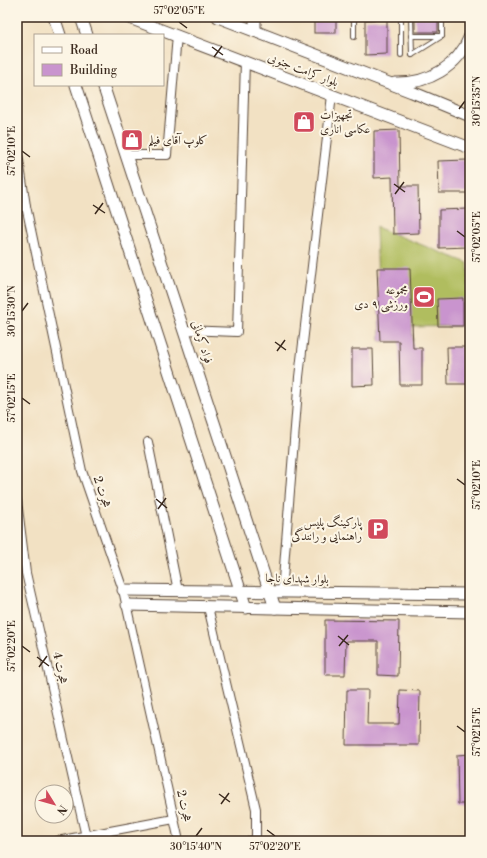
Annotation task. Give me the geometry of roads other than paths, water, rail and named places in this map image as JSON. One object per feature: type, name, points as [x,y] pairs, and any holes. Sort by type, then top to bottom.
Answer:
[{"type":"street","points":[[54,17],[60,34]]},
{"type":"street","points":[[81,17],[87,34]]},
{"type":"street","name":"بلوار کرامت جنوبی","points":[[127,17],[470,148]]},
{"type":"street","name":"بلوار کرامت جنوبی","points":[[218,17],[240,21],[255,31],[470,116]]},
{"type":"street","points":[[254,17],[255,31]]},
{"type":"street","points":[[126,155],[167,155],[177,35]]},
{"type":"street","points":[[389,83],[421,81],[438,73],[454,61],[460,54],[470,36]]},
{"type":"street","points":[[184,330],[237,332],[245,61]]},
{"type":"street","points":[[76,86],[246,608]]},
{"type":"street","name":"فواد کرمانی","points":[[103,86],[275,608]]},
{"type":"street","points":[[282,592],[298,377],[332,95]]},
{"type":"street","name":"هجرت 2","points":[[17,147],[26,206],[82,471],[123,590],[179,841]]},
{"type":"street","points":[[17,208],[26,206]]},
{"type":"street","points":[[148,442],[178,591]]},
{"type":"street","name":"هجرت 4","points":[[17,500],[26,573],[86,838]]},
{"type":"street","name":"بلوار شهدای ناجا","points":[[123,590],[470,594]]},
{"type":"street","points":[[127,606],[470,612]]},
{"type":"street","points":[[208,607],[256,809],[256,840],[250,841]]},
{"type":"street","points":[[57,841],[86,838],[174,819]]},
{"type":"lane","points":[[354,17],[354,37]]},
{"type":"lane","points":[[401,17],[401,55]]},
{"type":"lane","points":[[411,17],[412,55],[442,36]]},
{"type":"lane","points":[[442,17],[442,36]]},
{"type":"lane","points":[[412,36],[442,36]]},
{"type":"place","name":"تجهیزات عکاسی اناری","points":[[304,122]]},
{"type":"place","name":"کلوپ آقای فیلم","points":[[132,140]]},
{"type":"place","name":"مجموعه ورزشی ۹ دی","points":[[424,297]]},
{"type":"place","name":"پارکینگ پلیس راهنمایی و رانندگی","points":[[378,529]]}]
